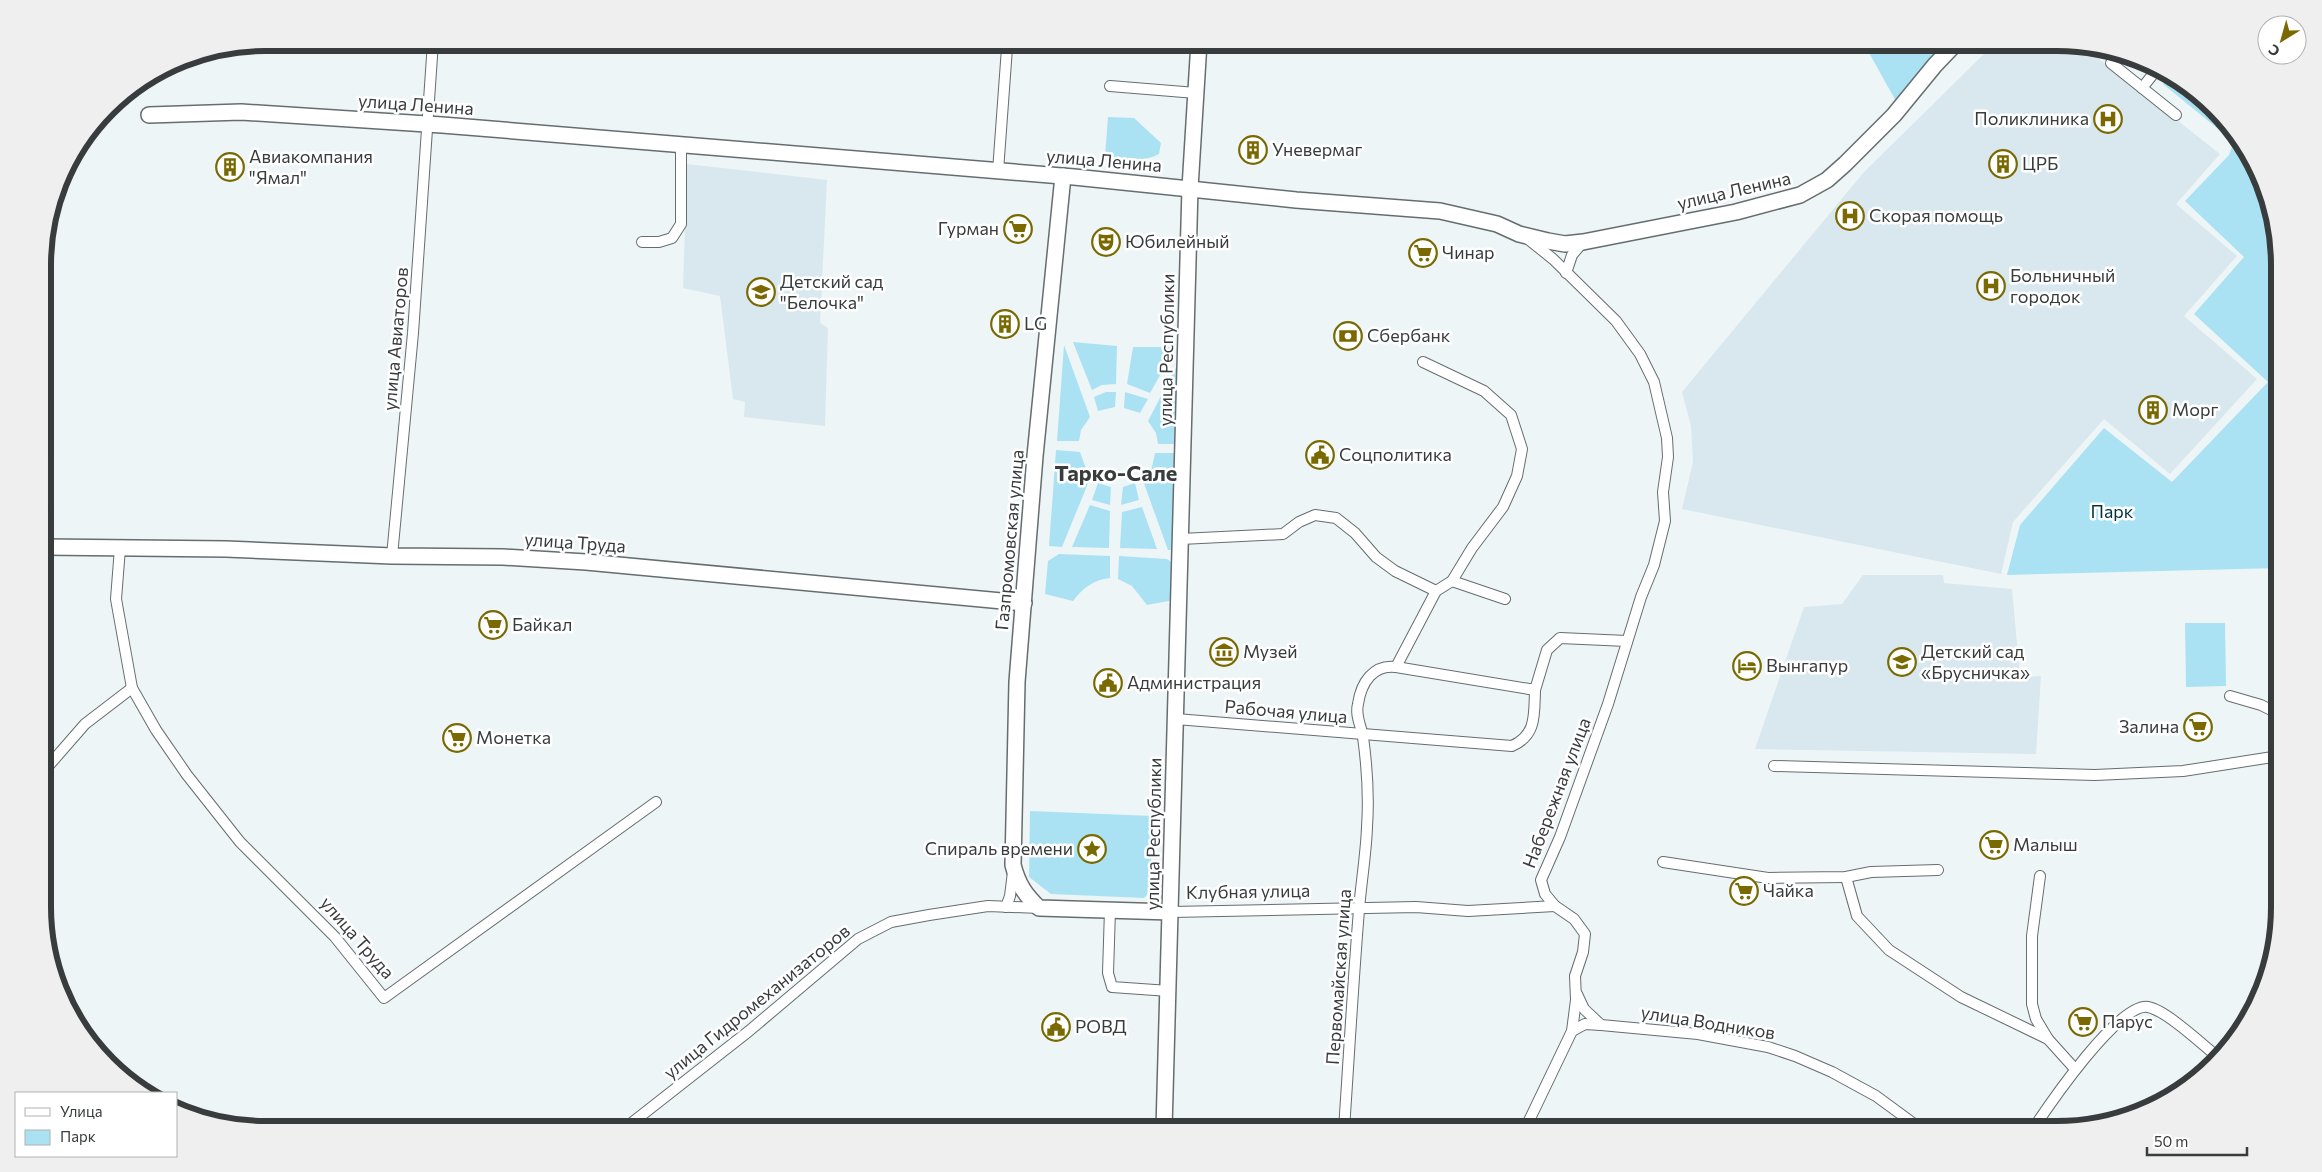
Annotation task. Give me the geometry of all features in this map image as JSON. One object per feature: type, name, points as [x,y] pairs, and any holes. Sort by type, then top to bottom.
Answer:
[{"type":"street","name":"улица Авиаторов","points":[[392,556],[413,333],[433,51]]},
{"type":"street","points":[[998,171],[1007,51]]},
{"type":"street","name":"улица Республики","points":[[1164,1121],[1190,188],[1198,51]]},
{"type":"street","name":"улица Ленина","points":[[1519,234],[1565,244],[1584,242],[1736,212],[1800,195],[1827,180],[1845,164],[1894,115],[1948,51]]},
{"type":"street","points":[[2111,63],[2176,115]]},
{"type":"street","points":[[2142,88],[2153,74]]},
{"type":"street","points":[[1110,86],[1196,93]]},
{"type":"street","name":"улица Ленина","points":[[149,115],[241,112],[429,124],[1063,176],[1296,200],[1440,211],[1497,224],[1531,241],[1616,322],[1640,354],[1654,382],[1667,438],[1668,457],[1663,492],[1665,521],[1654,566],[1627,640]]},
{"type":"street","points":[[642,242],[659,242],[672,238],[681,224],[681,145]]},
{"type":"street","name":"Газпромовская улица","points":[[1006,907],[1010,896],[1014,865],[1017,682],[1035,456],[1063,176]]},
{"type":"street","points":[[1566,273],[1572,255],[1584,242]]},
{"type":"street","points":[[1423,362],[1484,391],[1511,415],[1522,448],[1517,476],[1503,507],[1472,548],[1452,581],[1436,591],[1396,667],[1536,690]]},
{"type":"street","points":[[1181,539],[1283,534],[1299,522],[1315,515],[1336,518],[1356,533],[1382,562],[1436,591]]},
{"type":"street","name":"улица Труда","points":[[51,547],[392,556],[503,556],[1024,603]]},
{"type":"street","name":"улица Труда","points":[[120,548],[116,598],[132,688],[156,730],[182,768],[240,842],[335,937],[384,998],[656,802]]},
{"type":"street","points":[[1452,581],[1505,598]]},
{"type":"street","name":"Рабочая улица","points":[[1176,719],[1512,746],[1522,742],[1529,732],[1534,720],[1536,690],[1547,650],[1560,638],[1627,640]]},
{"type":"street","name":"Набережная улица","points":[[1529,1121],[1572,1031],[1576,1000],[1575,976],[1583,952],[1585,934],[1574,919],[1555,906],[1545,894],[1541,880],[1560,837],[1608,704],[1627,640]]},
{"type":"street","name":"Первомайская улица","points":[[1345,1121],[1359,910],[1368,827],[1368,789],[1363,734],[1358,720],[1357,705],[1368,676],[1376,670],[1387,666],[1396,667]]},
{"type":"street","points":[[51,763],[85,724],[132,688]]},
{"type":"street","points":[[2230,696],[2271,710]]},
{"type":"street","points":[[1774,766],[2095,775],[2183,771],[2271,757]]},
{"type":"street","points":[[1663,862],[1768,878],[1846,877],[1871,872],[1938,870]]},
{"type":"street","points":[[1014,865],[1017,880],[1025,895],[1039,908]]},
{"type":"street","points":[[2040,876],[2032,936],[2032,1004],[2036,1019],[2048,1039],[2075,1069]]},
{"type":"street","points":[[1846,877],[1858,916],[1889,950],[1961,997],[2048,1039]]},
{"type":"street","name":"улица Гидромеханизаторов","points":[[634,1121],[749,1031],[858,939],[891,922],[988,906],[1039,908]]},
{"type":"street","name":"Клубная улица","points":[[1039,908],[1171,912],[1359,910],[1416,907],[1468,911],[1555,906]]},
{"type":"street","points":[[1110,910],[1108,973],[1112,987],[1169,992]]},
{"type":"street","points":[[1576,992],[1584,1009],[1601,1025]]},
{"type":"street","points":[[2039,1121],[2075,1069],[2120,1021],[2138,1009],[2148,1007],[2164,1014],[2213,1053]]},
{"type":"street","points":[[1572,1031],[1585,1024],[1601,1025]]},
{"type":"street","name":"улица Водников","points":[[1601,1025],[1698,1034],[1768,1047],[1832,1072],[1876,1096],[1911,1121]]},
{"type":"shaded area","name":"Больничный городок","points":[[2024,51],[2092,54],[2220,154],[2176,204],[2237,256],[2184,316],[2257,379],[2170,474],[2104,419],[2013,522],[2001,574],[1682,509],[1693,462],[1691,426],[1682,392],[1864,172],[1984,54]]},
{"type":"shaded area","name":"Детский сад \"Белочка\"","points":[[687,164],[827,180],[820,323],[828,328],[825,426],[744,417],[745,402],[733,399],[720,296],[683,288]]},
{"type":"shaded area","name":"Детский сад «Брусничка»","points":[[1863,575],[1943,575],[1944,583],[2012,589],[2020,677],[2041,676],[2036,754],[1755,749],[1804,607],[1842,604]]},
{"type":"green space","points":[[1868,51],[1939,51],[1897,103]]},
{"type":"green space","name":"Парк","points":[[2166,81],[2187,95],[2218,124],[2229,138],[2163,84]]},
{"type":"green space","points":[[1108,117],[1134,118],[1161,143],[1159,154],[1140,159],[1105,156]]},
{"type":"green space","name":"Парк","points":[[2233,144],[2249,171],[2259,196],[2269,237],[2271,265],[2271,568],[2007,575],[2020,525],[2104,428],[2172,482],[2268,382],[2194,314],[2244,257],[2185,201],[2229,155]]},
{"type":"green space","points":[[1073,342],[1117,346],[1116,384],[1102,385],[1092,390]]},
{"type":"green space","points":[[1064,345],[1090,417],[1081,430],[1079,441],[1057,441]]},
{"type":"green space","points":[[1133,347],[1176,347],[1150,393],[1127,384]]},
{"type":"green space","points":[[1181,358],[1178,444],[1158,444],[1156,433],[1148,421]]},
{"type":"green space","points":[[1106,392],[1116,392],[1115,407],[1098,411],[1094,397]]},
{"type":"green space","points":[[1125,392],[1148,399],[1140,413],[1124,408]]},
{"type":"green space","points":[[1056,450],[1080,452],[1086,469],[1091,476],[1062,547],[1049,546]]},
{"type":"green space","points":[[1155,453],[1177,453],[1174,550],[1168,550],[1142,478],[1152,467]]},
{"type":"green space","points":[[1098,483],[1111,487],[1110,505],[1092,500]]},
{"type":"green space","points":[[1135,483],[1139,500],[1121,505],[1123,487]]},
{"type":"green space","points":[[1090,505],[1110,511],[1109,548],[1072,547]]},
{"type":"green space","points":[[1142,507],[1157,549],[1120,548],[1122,512]]},
{"type":"green space","points":[[1059,554],[1110,556],[1110,578],[1089,585],[1073,601],[1045,594],[1048,561]]},
{"type":"green space","points":[[1119,556],[1167,559],[1176,566],[1174,600],[1147,605],[1132,586],[1118,579]]},
{"type":"green space","points":[[2185,623],[2225,623],[2226,686],[2186,687]]},
{"type":"green space","points":[[1030,811],[1152,816],[1151,891],[1144,898],[1051,894],[1029,877]]},
{"type":"place","name":"Поликлиника","points":[[2108,119]]},
{"type":"place","name":"Уневермаг","points":[[1253,150]]},
{"type":"place","name":"ЦРБ","points":[[2003,164]]},
{"type":"place","name":"Авиакомпания \"Ямал\"","points":[[230,167]]},
{"type":"place","name":"Скорая помощь","points":[[1850,216]]},
{"type":"place","name":"Гурман","points":[[1018,229]]},
{"type":"place","name":"Юбилейный","points":[[1106,242]]},
{"type":"place","name":"Чинар","points":[[1423,253]]},
{"type":"place","name":"Больничный городок","points":[[1991,286]]},
{"type":"place","name":"Детский сад \"Белочка\"","points":[[761,292]]},
{"type":"place","name":"LG","points":[[1005,324]]},
{"type":"place","name":"Сбербанк","points":[[1348,336]]},
{"type":"place","name":"Морг","points":[[2153,410]]},
{"type":"place","name":"Соцполитика","points":[[1320,455]]},
{"type":"place","name":"Байкал","points":[[493,625]]},
{"type":"place","name":"Музей","points":[[1224,652]]},
{"type":"place","name":"Детский сад «Брусничка»","points":[[1902,662]]},
{"type":"place","name":"Вынгапур","points":[[1747,666]]},
{"type":"place","name":"Администрация","points":[[1108,683]]},
{"type":"place","name":"Залина","points":[[2198,727]]},
{"type":"place","name":"Монетка","points":[[457,738]]},
{"type":"place","name":"Малыш","points":[[1994,845]]},
{"type":"place","name":"Спираль времени","points":[[1092,849]]},
{"type":"place","name":"Чайка","points":[[1744,891]]},
{"type":"place","name":"Парус","points":[[2083,1022]]},
{"type":"place","name":"РОВД","points":[[1056,1027]]},
{"type":"district","name":"Тарко-Сале","points":[[1116,473]]}]
